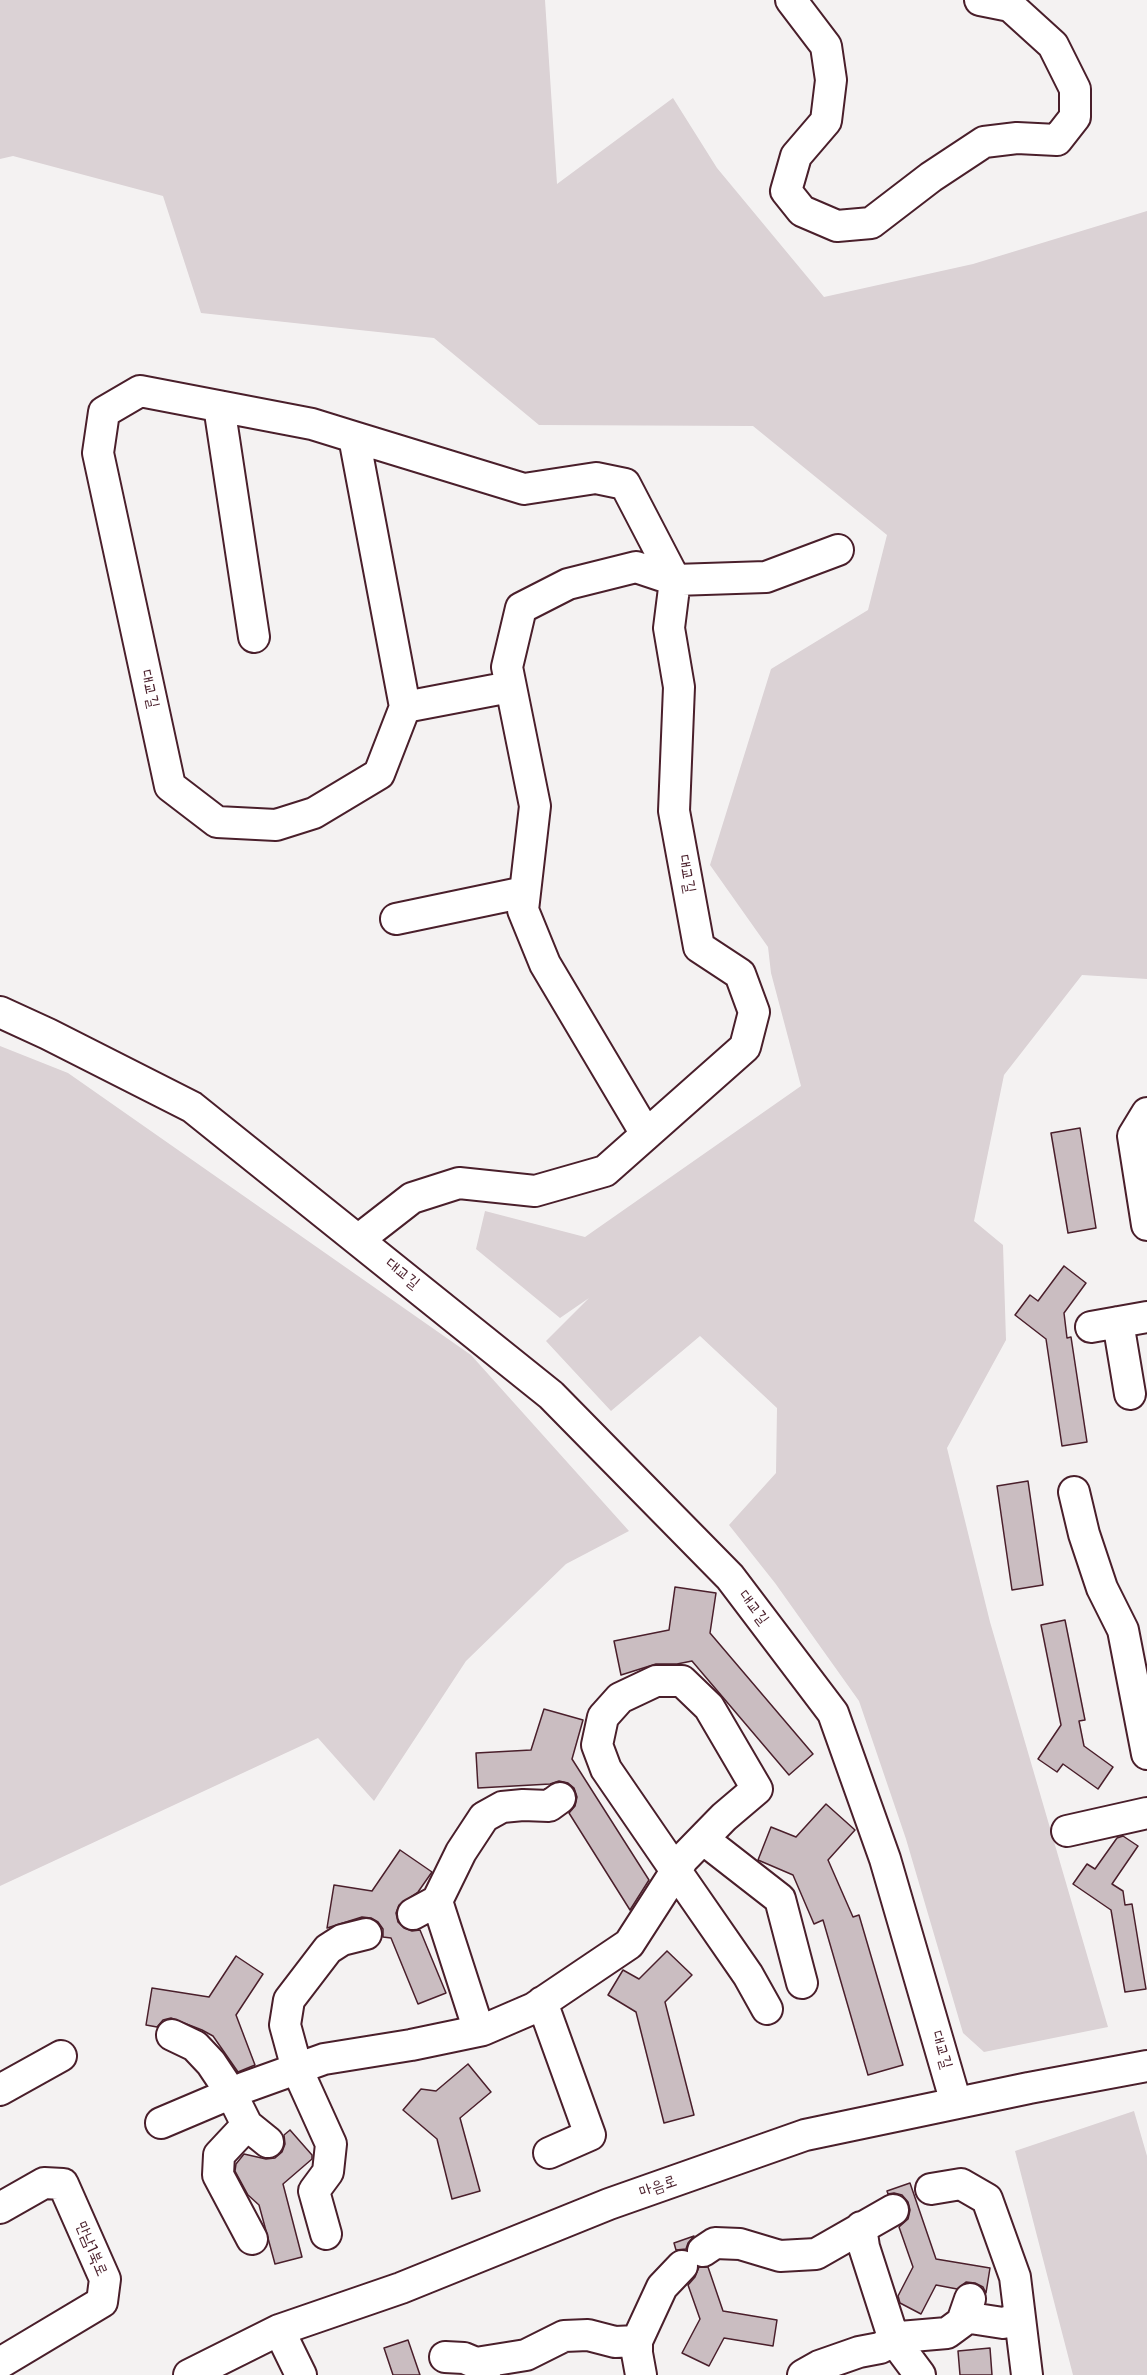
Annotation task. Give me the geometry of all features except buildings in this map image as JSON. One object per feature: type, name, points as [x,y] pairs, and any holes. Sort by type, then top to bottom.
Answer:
[{"type":"street","points":[[791,0],[826,46],[831,80],[826,121],[796,156],[786,190],[802,211],[837,226],[871,223],[931,177],[984,142],[1017,138],[1056,140],[1075,117],[1075,89],[1053,45],[1010,6],[980,0]]},
{"type":"street","name":"대교길","points":[[358,1239],[412,1198],[459,1183],[535,1191],[604,1171],[745,1047],[754,1012],[740,974],[699,947],[674,811],[679,687],[669,628],[675,580],[625,484],[596,478],[525,489],[312,424],[140,391],[104,412],[98,453],[170,786],[217,822],[276,825],[314,813],[379,774],[405,707]]},
{"type":"street","points":[[219,406],[254,637]]},
{"type":"street","points":[[354,437],[405,707],[510,687]]},
{"type":"street","points":[[646,1134],[545,964],[523,910],[535,806],[507,667],[521,608],[568,584],[636,567],[675,580],[766,577],[838,550]]},
{"type":"street","points":[[396,919],[525,892]]},
{"type":"street","name":"대교길","points":[[0,1012],[192,1107],[551,1395],[730,1577],[833,1713],[885,1859],[956,2103]]},
{"type":"street","points":[[1147,1113],[1133,1136],[1147,1225]]},
{"type":"street","points":[[1119,1322],[1130,1394]]},
{"type":"street","points":[[1074,1492],[1084,1534],[1102,1588],[1123,1630],[1147,1754]]},
{"type":"street","points":[[161,2123],[231,2093],[324,2059],[479,2031],[543,2002],[629,1944],[676,1870],[683,1859],[757,1789],[709,1707],[682,1681],[656,1681],[620,1698],[603,1717],[597,1745],[596,1775],[676,1870],[748,1975],[767,2009]]},
{"type":"street","points":[[479,2031],[425,1908],[484,1817],[502,1808],[523,1805],[549,1806],[560,1798]]},
{"type":"street","points":[[1067,1831],[1147,1813]]},
{"type":"street","points":[[703,1839],[780,1899],[802,1983]]},
{"type":"street","points":[[326,2234],[314,2190],[328,2172],[331,2144],[297,2068],[285,2025],[289,2000],[328,1949],[342,1941],[366,1934]]},
{"type":"street","points":[[543,2002],[590,2135],[549,2153]]},
{"type":"street","points":[[172,2035],[195,2046],[211,2063],[258,2134],[219,2156],[218,2175],[252,2239]]},
{"type":"street","points":[[0,2090],[61,2056]]},
{"type":"street","name":"마음로","points":[[189,2375],[279,2330],[400,2288],[609,2204],[805,2135],[956,2103],[1147,2067]]},
{"type":"street","name":"만남1북로","points":[[0,2208],[44,2183],[63,2184],[105,2279],[102,2302],[0,2363]]},
{"type":"street","points":[[932,2189],[961,2184],[987,2199],[1015,2277],[1028,2375]]},
{"type":"street","points":[[641,2375],[636,2353],[637,2341],[662,2287],[692,2259],[715,2243],[740,2244],[780,2256],[816,2254],[893,2210]]},
{"type":"street","points":[[861,2227],[864,2247],[894,2340],[920,2375]]},
{"type":"street","points":[[803,2375],[819,2366],[859,2352],[880,2349],[900,2337],[947,2334],[962,2322],[967,2308],[1003,2323],[1019,2318]]},
{"type":"street","points":[[279,2330],[301,2375]]},
{"type":"street","points":[[445,2357],[464,2358],[481,2369],[526,2355],[564,2336],[588,2335],[615,2342],[637,2341]]},
{"type":"shaded area","points":[[0,0],[545,0],[557,184],[673,98],[717,168],[824,297],[973,264],[1147,211],[1147,979],[1082,975],[1004,1075],[974,1221],[1003,1245],[1006,1340],[947,1448],[990,1622],[1108,2027],[984,2052],[963,2033],[906,1839],[859,1701],[775,1583],[729,1525],[776,1473],[777,1408],[700,1336],[611,1411],[546,1341],[589,1298],[560,1318],[476,1249],[485,1211],[585,1237],[801,1086],[771,973],[768,947],[710,865],[771,669],[868,610],[887,535],[753,426],[539,425],[434,338],[201,313],[163,196],[13,156],[0,159]]},
{"type":"shaded area","points":[[0,1046],[68,1073],[471,1355],[629,1531],[566,1564],[466,1661],[374,1801],[318,1738],[0,1886]]},
{"type":"shaded area","points":[[1134,2111],[1147,2156],[1147,2375],[1073,2375],[1015,2151]]}]
